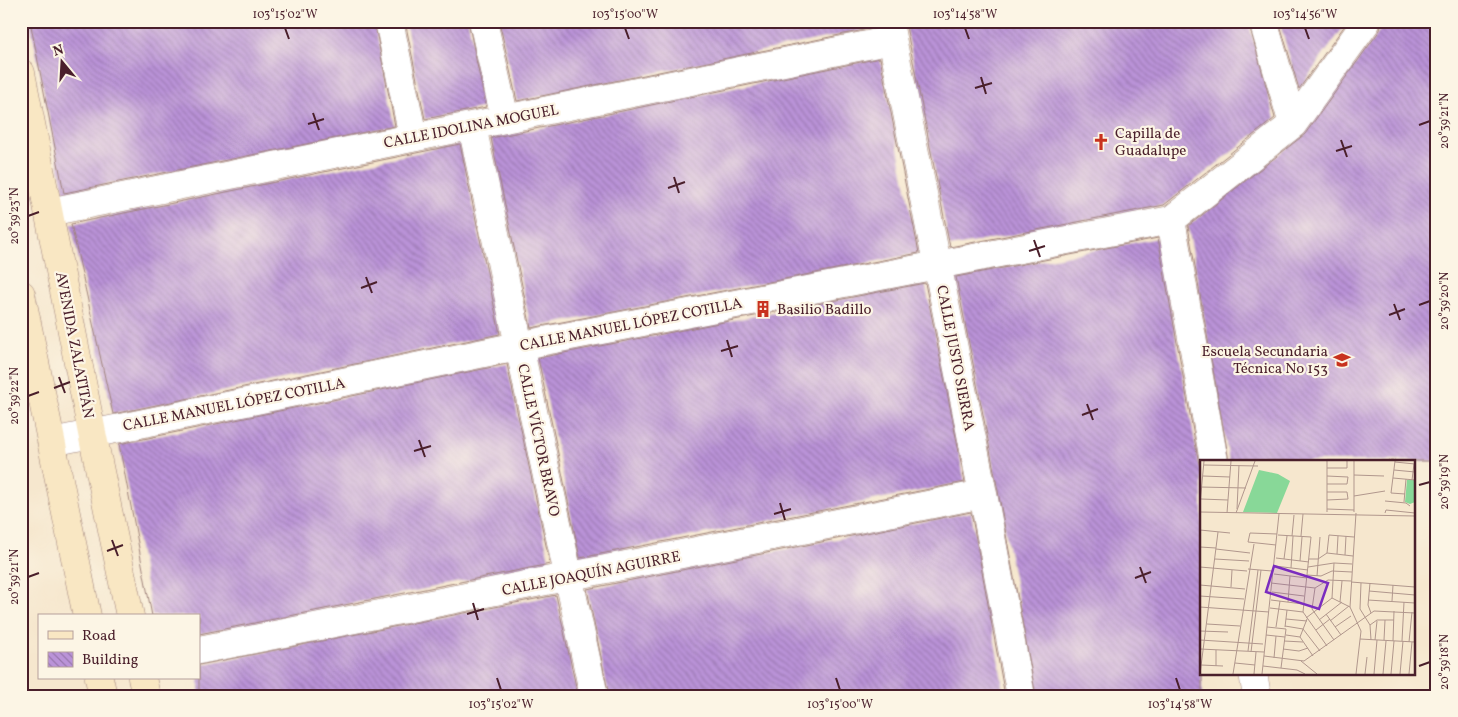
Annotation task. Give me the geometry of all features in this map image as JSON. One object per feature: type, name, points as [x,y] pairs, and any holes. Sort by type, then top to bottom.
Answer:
[{"type":"street","points":[[389,21],[413,137]]},
{"type":"street","points":[[483,21],[505,119]]},
{"type":"street","points":[[1263,21],[1293,124]]},
{"type":"street","name":"CALLE MANUEL LÓPEZ COTILLA","points":[[52,442],[518,346],[1171,220],[1293,124],[1367,21]]},
{"type":"street","name":"CALLE IDOLINA MOGUEL","points":[[49,212],[505,119],[890,30]]},
{"type":"street","name":"CALLE JUSTO SIERRA","points":[[890,30],[983,494],[1021,696]]},
{"type":"street","name":"AVENIDA ZALATITÁN","points":[[21,73],[130,614]]},
{"type":"street","name":"CALLE VÍCTOR BRAVO","points":[[472,126],[594,696]]},
{"type":"street","points":[[1171,220],[1214,460]]},
{"type":"street","points":[[21,294],[87,614]]},
{"type":"street","name":"CALLE JOAQUÍN AGUIRRE","points":[[200,650],[983,494]]},
{"type":"street","points":[[1253,674],[1257,696]]},
{"type":"street","points":[[99,680],[103,696]]},
{"type":"street","points":[[142,680],[146,696]]},
{"type":"building","points":[[30,21],[374,21],[395,126],[64,193]]},
{"type":"building","points":[[405,21],[468,21],[486,107],[425,119]]},
{"type":"building","points":[[499,21],[874,21],[874,28],[517,101]]},
{"type":"building","name":"Capilla de Guadalupe","points":[[905,21],[1248,21],[1275,118],[1164,205],[950,247]]},
{"type":"building","points":[[1279,21],[1348,21],[1299,89]]},
{"type":"building","name":"Escuela Secundaria Técnica No 153","points":[[1382,21],[1437,21],[1437,461],[1229,460],[1188,226],[1305,134],[1380,30]]},
{"type":"building","points":[[880,58],[919,253],[531,328],[491,138]]},
{"type":"building","points":[[460,144],[500,334],[113,414],[71,224]]},
{"type":"building","points":[[1158,238],[1200,466],[1200,674],[1202,674],[1202,696],[1036,696],[956,277]]},
{"type":"building","points":[[925,283],[965,482],[580,558],[538,358]]},
{"type":"building","points":[[507,364],[550,564],[200,634],[200,614],[152,614],[119,444]]},
{"type":"building","points":[[971,512],[1005,696],[609,696],[587,589]]},
{"type":"building","points":[[556,595],[578,696],[199,696],[200,665]]},
{"type":"place","name":"Capilla de Guadalupe","points":[[1101,142]]},
{"type":"place","name":"Basilio Badillo","points":[[763,309]]},
{"type":"place","name":"Escuela Secundaria Técnica No 153","points":[[1342,360]]}]
